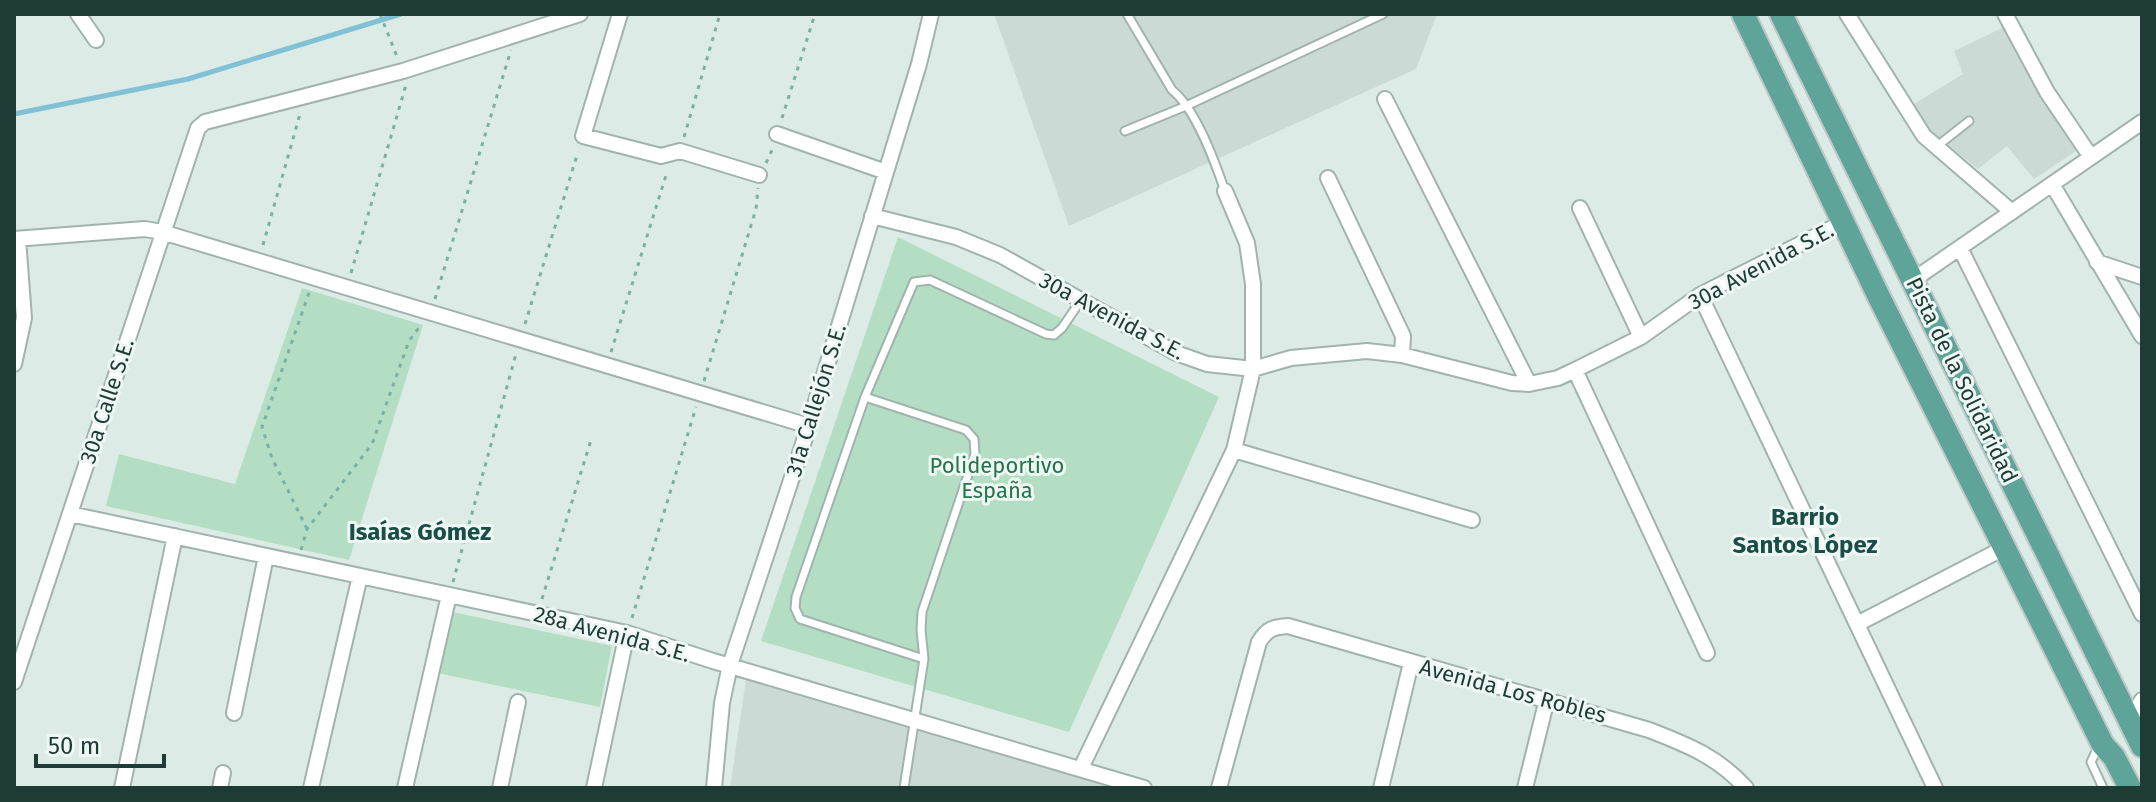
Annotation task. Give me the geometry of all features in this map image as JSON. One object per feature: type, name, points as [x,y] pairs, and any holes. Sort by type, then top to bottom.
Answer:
[{"type":"main road","name":"Pista de la Solidaridad","points":[[1743,14],[2102,743],[2114,757],[2130,788]]},
{"type":"main road","name":"Pista de la Solidaridad","points":[[1781,14],[2137,734]]},
{"type":"main road","name":"Pista de la Solidaridad","points":[[2102,743],[2105,766],[2115,788]]},
{"type":"street","points":[[78,14],[96,40]]},
{"type":"street","points":[[299,99],[403,71],[580,14]]},
{"type":"street","points":[[620,14],[583,136],[661,156],[675,152],[759,175]]},
{"type":"street","name":"31a Callejón S.E.","points":[[714,788],[722,703],[730,665],[809,426],[919,64],[931,14]]},
{"type":"street","points":[[1847,14],[1924,136],[2012,212]]},
{"type":"street","points":[[2005,14],[2047,92],[2091,157]]},
{"type":"street","name":"30a Calle S.E.","points":[[14,682],[198,128],[205,122],[299,99]]},
{"type":"street","points":[[1385,99],[1529,384]]},
{"type":"street","points":[[1913,280],[2142,122]]},
{"type":"street","points":[[777,134],[886,172]]},
{"type":"street","points":[[1328,178],[1403,336],[1402,355]]},
{"type":"street","points":[[2052,184],[2142,336]]},
{"type":"street","points":[[1081,768],[1234,450],[1253,369],[1253,284],[1247,243],[1225,191]]},
{"type":"street","points":[[1580,208],[1641,337]]},
{"type":"street","name":"30a Avenida S.E.","points":[[872,216],[956,237],[1000,255],[1176,353],[1207,364],[1253,369],[1291,358],[1367,351],[1402,355],[1512,383],[1529,384],[1558,378],[1641,337],[1700,295],[1844,222]]},
{"type":"street","points":[[14,364],[24,318],[16,239],[145,229],[432,311],[520,341],[809,426]]},
{"type":"street","points":[[1960,248],[2142,614]]},
{"type":"street","points":[[2097,262],[2142,277]]},
{"type":"street","points":[[1700,295],[1935,788]]},
{"type":"street","points":[[1575,370],[1707,653]]},
{"type":"street","points":[[1234,450],[1472,520]]},
{"type":"street","name":"28a Avenida S.E.","points":[[70,514],[627,633],[1144,788]]},
{"type":"street","points":[[122,788],[175,536]]},
{"type":"street","points":[[1857,624],[2006,547]]},
{"type":"street","points":[[234,713],[266,556]]},
{"type":"street","points":[[311,788],[360,576]]},
{"type":"street","points":[[405,788],[449,595]]},
{"type":"street","name":"Avenida Los Robles","points":[[1219,788],[1259,642],[1266,631],[1288,626],[1649,730],[1693,747],[1729,769],[1746,788]]},
{"type":"street","points":[[594,788],[627,633]]},
{"type":"street","points":[[1381,788],[1411,663]]},
{"type":"street","points":[[1525,788],[1547,699]]},
{"type":"street","points":[[2137,734],[2142,700]]},
{"type":"street","points":[[500,788],[518,702]]},
{"type":"street","points":[[220,788],[223,773]]},
{"type":"lane","points":[[1127,14],[1172,90],[1182,98],[1225,191]]},
{"type":"lane","points":[[1125,131],[1186,106],[1383,14]]},
{"type":"lane","points":[[1936,147],[1969,121]]},
{"type":"lane","points":[[924,659],[800,619],[795,608],[796,597],[865,397],[914,282],[930,280],[1054,335],[1081,300]]},
{"type":"lane","points":[[865,397],[966,430],[974,439],[975,454],[922,612],[924,659],[904,788]]},
{"type":"lane","points":[[2102,743],[2091,762],[2103,788]]},
{"type":"path","points":[[347,286],[407,83],[380,14]]},
{"type":"path","points":[[606,367],[720,14]]},
{"type":"path","points":[[759,175],[770,156],[815,14]]},
{"type":"path","points":[[297,562],[307,529],[372,444],[409,341],[432,311],[511,55],[510,38]]},
{"type":"path","points":[[258,260],[301,112],[299,99]]},
{"type":"path","points":[[449,595],[520,341],[583,136]]},
{"type":"path","points":[[307,529],[272,458],[262,427],[315,277]]},
{"type":"path","points":[[537,614],[591,440]]},
{"type":"shaded area","points":[[994,14],[1437,14],[1416,69],[1069,226]]},
{"type":"shaded area","points":[[2004,27],[2076,151],[2034,179],[2007,146],[1978,169],[1925,127],[1914,104],[1963,74],[1954,51]]},
{"type":"shaded area","points":[[746,679],[913,725],[1122,788],[730,788]]},
{"type":"green space","name":"Polideportivo España","points":[[898,237],[1219,397],[1069,732],[761,641]]},
{"type":"green space","points":[[302,288],[423,325],[349,560],[106,506],[119,454],[235,484]]},
{"type":"green space","points":[[448,611],[612,646],[600,707],[437,673]]},
{"type":"waterway","points":[[14,114],[188,79],[401,14]]},
{"type":"district","name":"Barrio Santos López","points":[[1805,531]]},
{"type":"district","name":"Isaías Gómez","points":[[420,532]]}]
